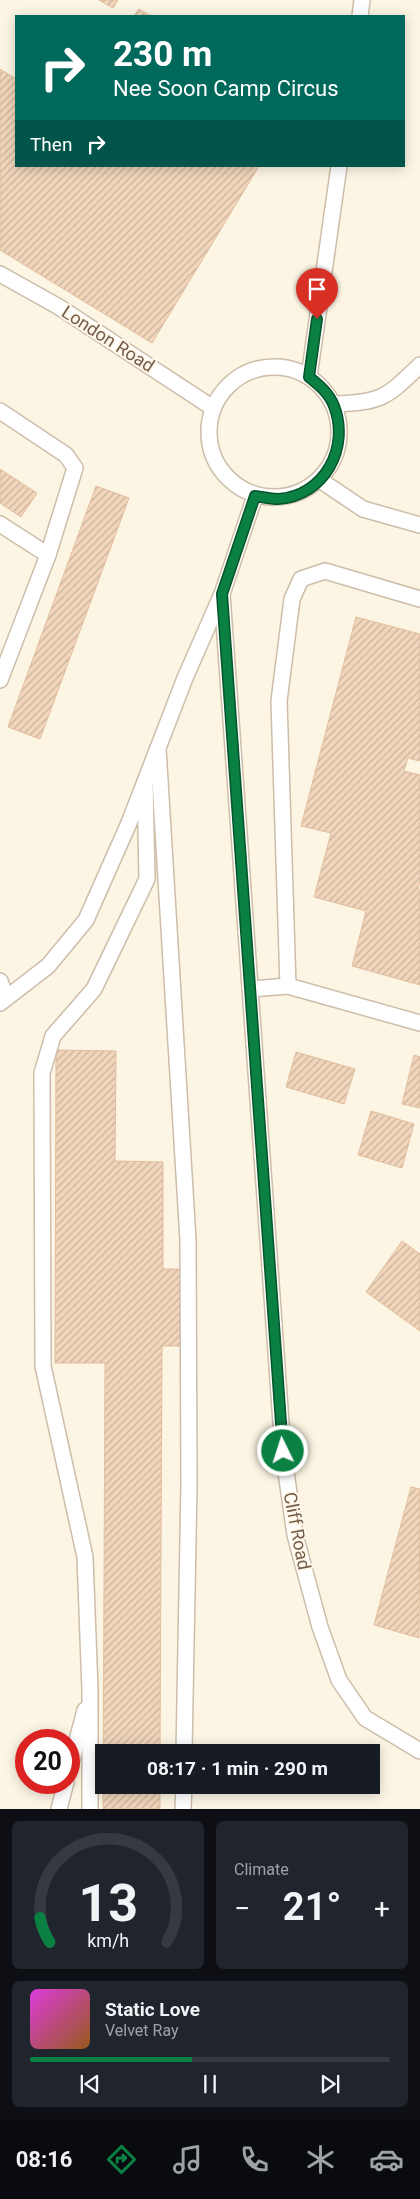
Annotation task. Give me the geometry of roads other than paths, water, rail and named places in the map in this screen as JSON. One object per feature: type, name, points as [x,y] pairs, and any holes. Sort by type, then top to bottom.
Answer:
[{"type":"lane","points":[[360,15],[362,0]]},
{"type":"lane","points":[[309,377],[339,167]]},
{"type":"lane","name":"London Road","points":[[0,274],[58,307],[213,408]]},
{"type":"lane","points":[[333,404],[368,403],[379,399],[396,389],[420,365]]},
{"type":"lane","points":[[275,366],[293,369],[309,377],[323,389],[333,404],[339,424],[339,445],[332,464],[320,480],[300,493],[278,499],[255,496],[235,486],[220,470],[211,450],[208,429],[213,408],[223,390],[238,377],[257,368],[275,366]]},
{"type":"lane","points":[[0,411],[66,455],[75,468],[48,555],[0,680]]},
{"type":"lane","points":[[320,480],[363,509],[420,525]]},
{"type":"lane","name":"Cliff Road","points":[[255,496],[222,594],[283,1451],[295,1535],[320,1627],[339,1680],[365,1718],[420,1751]]},
{"type":"lane","points":[[0,524],[48,555]]},
{"type":"lane","points":[[288,986],[279,701],[292,599],[300,579],[325,571],[420,599]]},
{"type":"lane","points":[[0,981],[3,1000],[48,966],[86,920],[158,748],[185,678],[222,594]]},
{"type":"lane","points":[[158,748],[188,1240],[189,1484],[184,1744]]},
{"type":"lane","points":[[90,1809],[90,1690],[85,1557],[43,1366],[42,1072],[53,1036],[94,989],[147,879],[144,782]]},
{"type":"lane","points":[[250,989],[288,986],[420,1023]]},
{"type":"lane","points":[[80,1729],[90,1690]]},
{"type":"lane","points":[[59,1809],[63,1794]]},
{"type":"lane","points":[[183,1809],[184,1794]]}]
